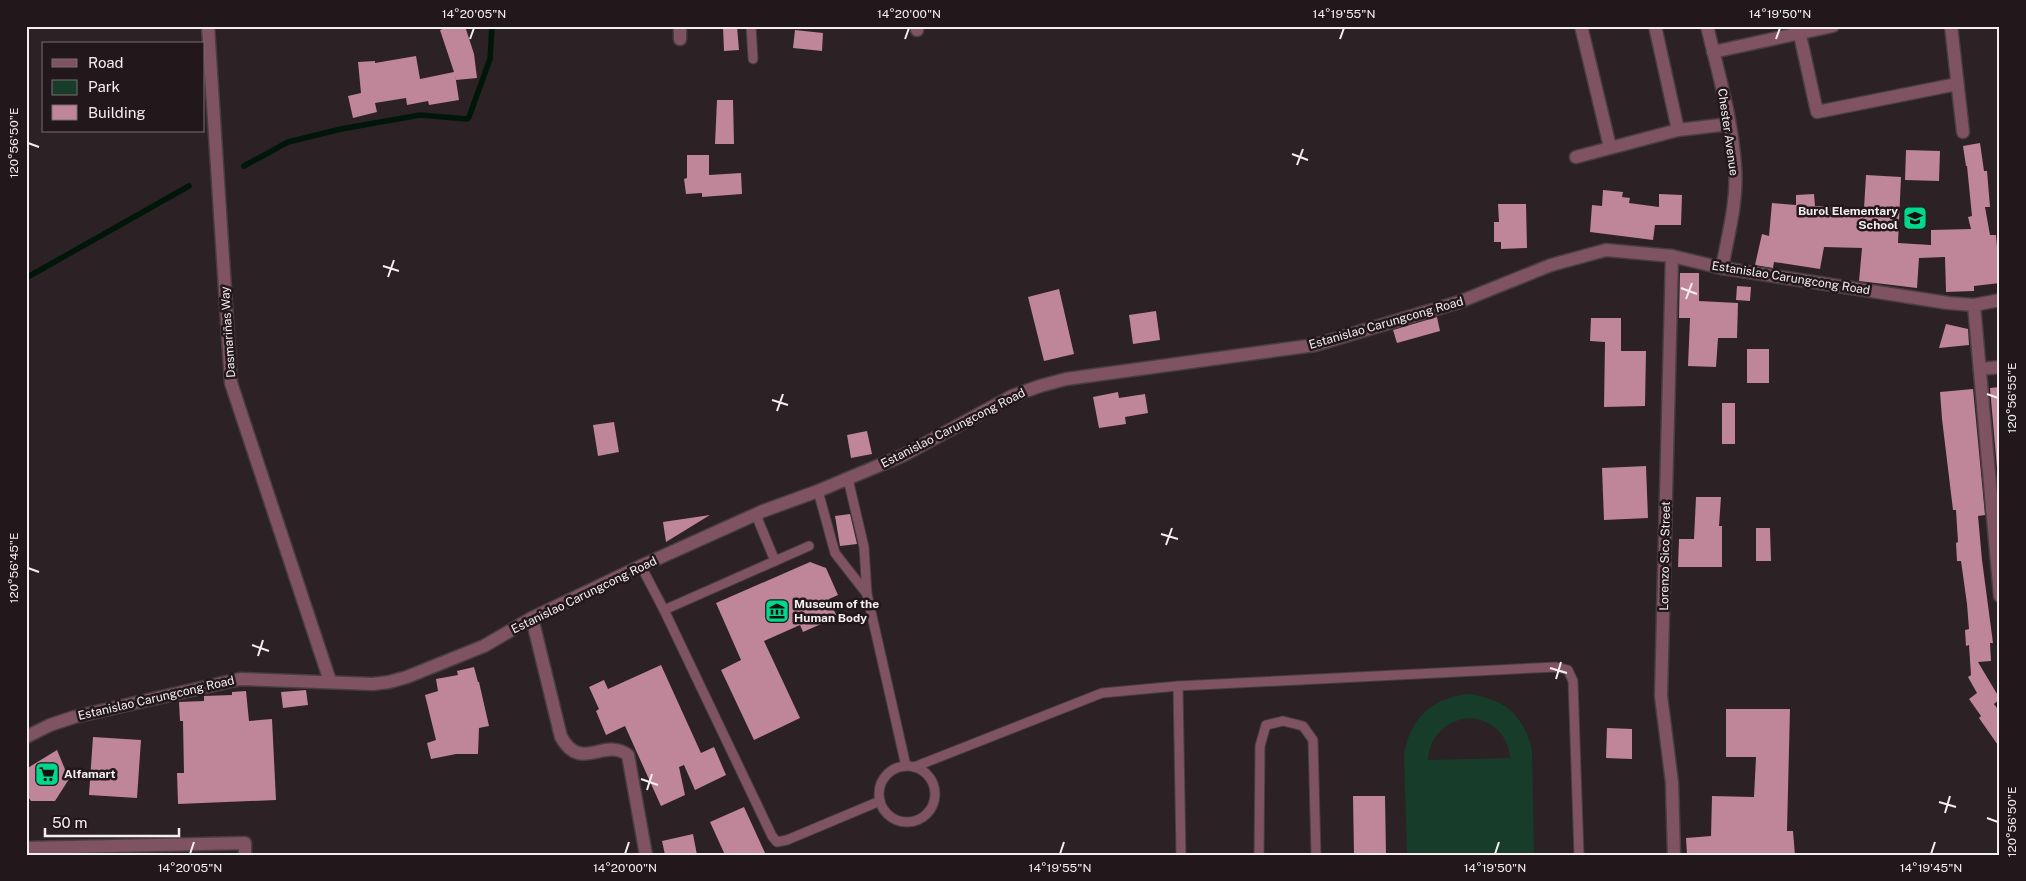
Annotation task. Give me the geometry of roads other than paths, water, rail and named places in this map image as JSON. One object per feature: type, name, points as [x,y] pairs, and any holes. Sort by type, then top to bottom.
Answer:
[{"type":"street","name":"Dasmariñas Way","points":[[208,26],[232,384],[330,681]]},
{"type":"street","points":[[680,26],[680,39]]},
{"type":"street","points":[[1581,26],[1610,147]]},
{"type":"street","points":[[1655,26],[1678,130]]},
{"type":"street","name":"Chester Avenue","points":[[1707,26],[1729,124],[1735,166],[1734,191],[1722,268]]},
{"type":"street","points":[[1714,52],[1798,30],[1833,26]]},
{"type":"street","points":[[1951,26],[1963,132]]},
{"type":"street","points":[[1798,30],[1817,112],[1957,84]]},
{"type":"street","points":[[1576,157],[1678,130],[1729,124]]},
{"type":"street","name":"Estanislao Carungcong Road","points":[[26,738],[50,725],[74,717],[240,679],[373,684],[407,677],[484,646],[532,618],[641,566],[756,515],[904,455],[992,406],[1040,386],[1066,379],[1315,346],[1459,302],[1552,265],[1606,250],[1672,256],[1722,268],[1948,303],[1974,305],[2000,300]]},
{"type":"street","name":"Lorenzo Sico Street","points":[[1672,256],[1661,696],[1672,783],[1674,855]]},
{"type":"street","points":[[1974,305],[2000,596]]},
{"type":"street","points":[[1980,369],[2000,367]]},
{"type":"street","points":[[532,618],[561,737],[566,747],[582,755],[615,749],[628,755],[646,855]]},
{"type":"street","points":[[26,848],[245,843],[245,855]]},
{"type":"lane","points":[[752,26],[753,59]]},
{"type":"lane","points":[[848,479],[864,547],[867,594],[910,767],[928,776],[935,792],[931,809],[925,816],[909,822],[900,822],[885,812],[880,801],[880,787],[890,772],[898,768],[910,767],[1102,693],[1178,686],[1556,667],[1568,670],[1573,681],[1579,855]]},
{"type":"lane","points":[[818,491],[835,553],[867,594]]},
{"type":"lane","points":[[756,515],[775,562]]},
{"type":"lane","points":[[664,610],[809,546]]},
{"type":"lane","points":[[641,566],[772,836],[777,842],[787,840],[880,801]]},
{"type":"lane","points":[[1178,686],[1181,855]]},
{"type":"lane","points":[[1259,855],[1260,746],[1262,734],[1266,725],[1283,721],[1303,726],[1313,740],[1316,855]]},
{"type":"waterway","points":[[244,166],[288,142],[341,129],[420,115],[467,119],[490,59],[492,26]]},
{"type":"waterway","points":[[26,278],[189,186]]},
{"type":"place","name":"Burol Elementary School","points":[[1915,218]]},
{"type":"place","name":"Museum of the Human Body","points":[[777,611]]},
{"type":"place","name":"Alfamart","points":[[47,774]]}]
